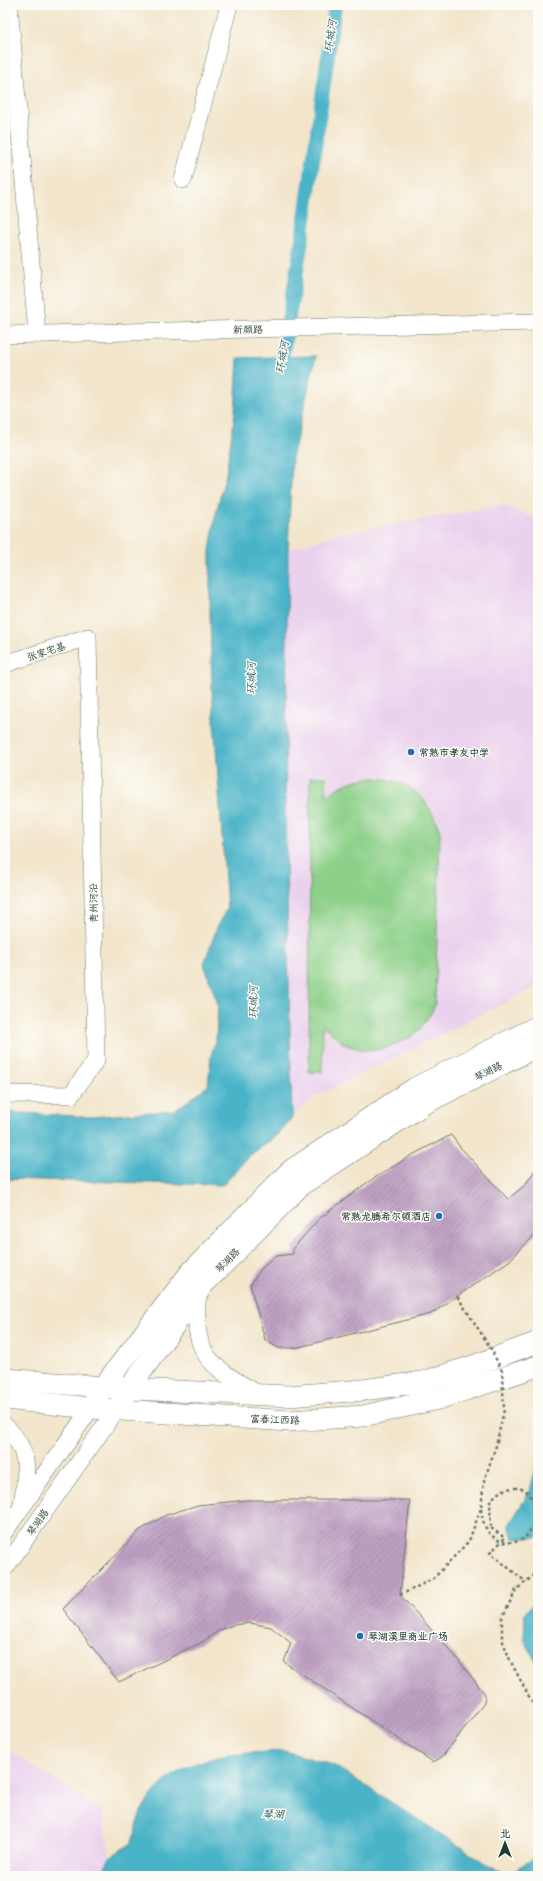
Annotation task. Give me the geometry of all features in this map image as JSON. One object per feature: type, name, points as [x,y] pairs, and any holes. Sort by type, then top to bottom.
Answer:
[{"type":"main road","name":"琴湖路","points":[[91,1408],[103,1387],[190,1273],[290,1171],[415,1088],[538,1026]]},
{"type":"main road","name":"琴湖路","points":[[116,1410],[129,1389],[198,1292],[301,1185],[424,1104],[538,1046]]},
{"type":"main road","points":[[5,1378],[129,1389],[289,1396],[363,1390],[423,1382],[473,1366],[538,1342]]},
{"type":"main road","name":"富春江西路","points":[[5,1399],[116,1410],[289,1421],[363,1416],[438,1399],[538,1366]]},
{"type":"street","points":[[9,5],[37,334]]},
{"type":"street","points":[[183,180],[230,5]]},
{"type":"street","name":"新颜路","points":[[5,335],[138,330],[369,327],[538,322]]},
{"type":"street","name":"张家宅基","points":[[5,664],[88,637]]},
{"type":"street","name":"青州河沿","points":[[5,1094],[71,1095],[96,1060],[88,637]]},
{"type":"street","points":[[198,1292],[195,1315],[197,1331],[204,1354],[224,1374],[258,1394]]},
{"type":"street","name":"琴湖路","points":[[5,1531],[91,1408]]},
{"type":"street","name":"琴湖路","points":[[5,1568],[116,1410]]},
{"type":"street","points":[[5,1426],[23,1449],[26,1470],[21,1509]]},
{"type":"path","points":[[400,1595],[433,1579],[469,1542],[481,1508],[484,1481],[496,1446],[504,1410],[502,1371],[490,1347],[457,1296]]},
{"type":"path","points":[[481,1508],[484,1526],[491,1536],[502,1542],[519,1542],[531,1532],[534,1516],[534,1501],[528,1492],[520,1488],[507,1488],[497,1494],[490,1501],[491,1528],[505,1538],[490,1554],[526,1582]]},
{"type":"path","points":[[535,1708],[510,1660],[502,1639],[502,1618],[516,1590],[538,1572]]},
{"type":"shaded area","name":"常熟市孝友中学","points":[[504,505],[538,520],[538,986],[331,1089],[316,1095],[292,1118],[285,812],[288,550],[336,534]]},
{"type":"shaded area","points":[[5,1746],[23,1760],[102,1811],[110,1857],[100,1876],[5,1876]]},
{"type":"green space","points":[[310,777],[326,777],[326,796],[344,785],[364,779],[386,779],[406,786],[423,799],[433,815],[440,832],[435,1005],[420,1029],[411,1037],[383,1049],[362,1050],[344,1044],[323,1025],[322,1072],[309,1072]]},
{"type":"water","points":[[316,356],[292,458],[288,550],[285,812],[292,1118],[277,1135],[249,1156],[223,1185],[5,1179],[5,1112],[91,1117],[175,1110],[208,1086],[211,1056],[216,1039],[218,1005],[204,964],[219,922],[227,909],[212,690],[210,550],[215,517],[226,474],[235,412],[238,358]]},
{"type":"water","points":[[538,1457],[538,1537],[513,1539],[509,1525],[530,1491]]},
{"type":"water","points":[[538,1597],[538,1667],[524,1638],[525,1613]]},
{"type":"water","name":"琴湖","points":[[285,1751],[333,1765],[495,1869],[509,1873],[538,1856],[538,1876],[100,1876],[110,1857],[132,1843],[137,1822],[142,1810],[155,1792],[170,1778],[186,1768],[223,1756]]},
{"type":"building","points":[[451,1135],[460,1147],[508,1199],[525,1185],[538,1166],[538,1232],[509,1261],[431,1314],[295,1348],[278,1348],[265,1340],[250,1285],[262,1268],[276,1256],[293,1254],[293,1248],[319,1219],[368,1182],[412,1155]]},
{"type":"building","name":"琴湖溪里商业广场","points":[[247,1500],[410,1500],[400,1595],[456,1657],[485,1694],[484,1703],[442,1757],[433,1762],[284,1662],[291,1643],[271,1627],[250,1623],[233,1625],[220,1630],[202,1642],[119,1682],[63,1609],[140,1530],[166,1515],[198,1505]]},
{"type":"waterway","name":"环城河","points":[[279,376],[302,240],[335,5]]},
{"type":"place","name":"常熟市孝友中学","points":[[411,752]]},
{"type":"place","name":"常熟龙腾希尔顿酒店","points":[[439,1216]]},
{"type":"place","name":"琴湖溪里商业广场","points":[[360,1636]]}]
